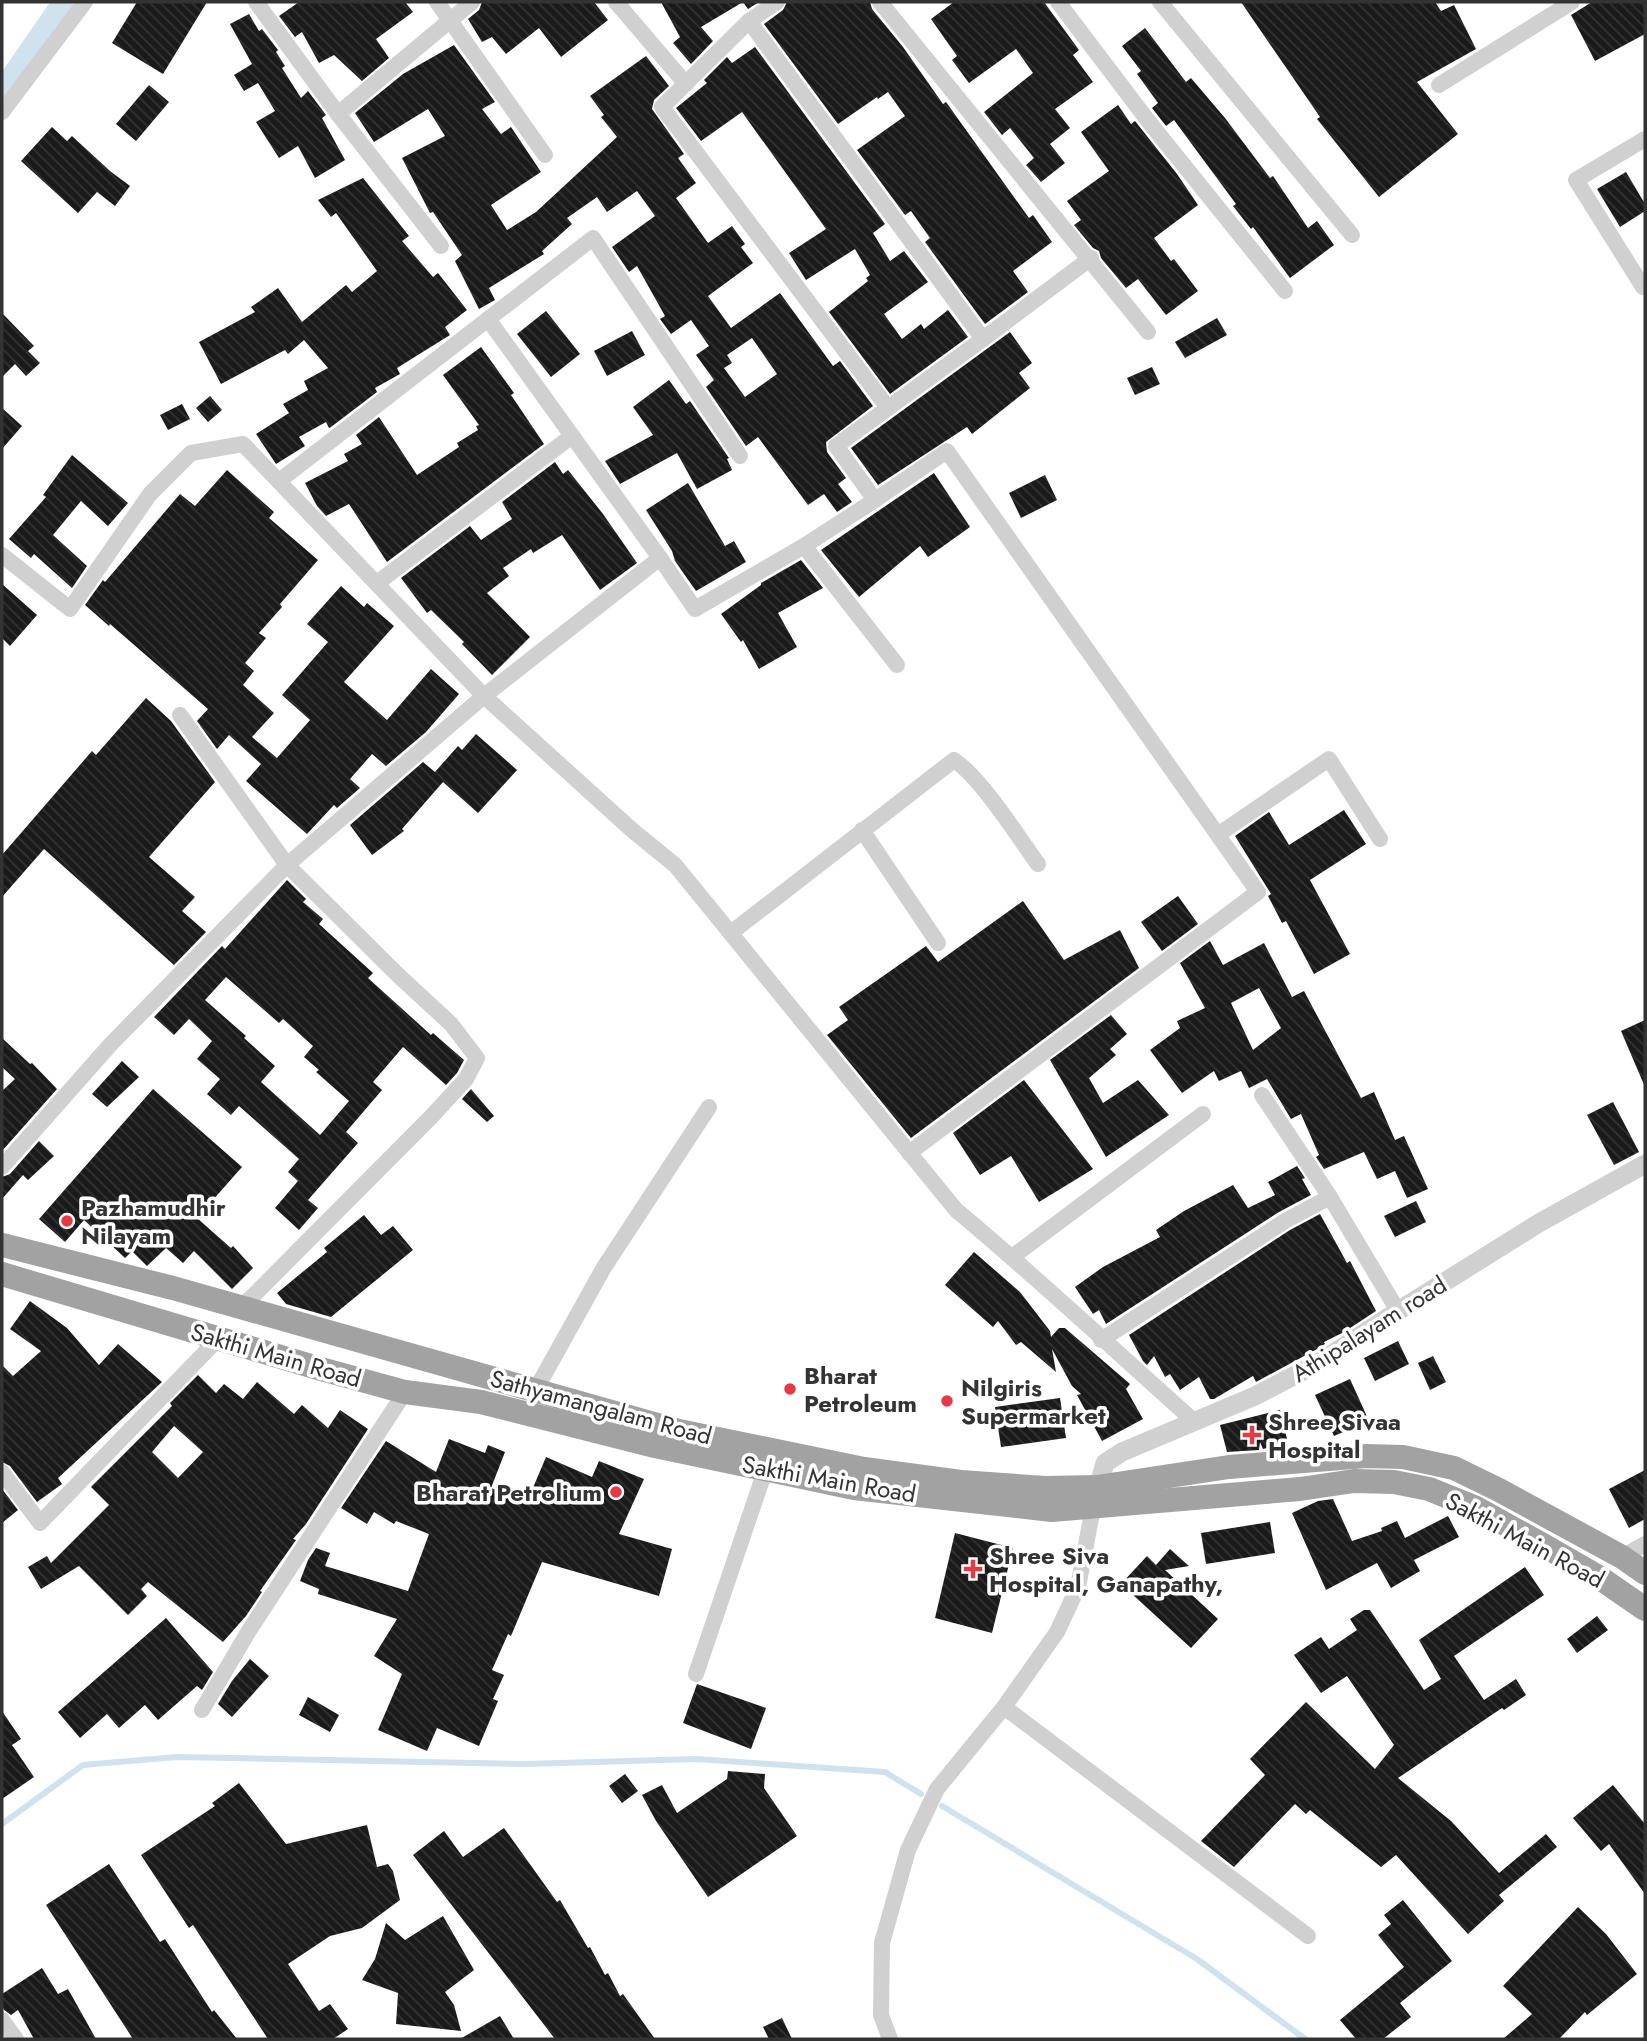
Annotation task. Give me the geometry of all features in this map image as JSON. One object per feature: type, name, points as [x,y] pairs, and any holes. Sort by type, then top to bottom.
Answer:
[{"type":"highway","name":"Sathyamangalam Road","points":[[2,1245],[173,1288],[679,1431],[864,1469],[1095,1498],[1229,1467],[1366,1456],[1404,1457],[1454,1468],[1622,1557],[1645,1573]]},
{"type":"highway","name":"Sakthi Main Road","points":[[2,1274],[405,1392],[481,1402],[655,1446],[854,1488],[1052,1510],[1095,1498],[1300,1489],[1354,1481],[1394,1482],[1429,1489],[1476,1508],[1600,1578],[1645,1609]]},
{"type":"street","points":[[2,112],[85,2]]},
{"type":"street","points":[[256,2],[440,246]]},
{"type":"street","points":[[437,2],[545,155]]},
{"type":"street","points":[[338,114],[472,2]]},
{"type":"street","points":[[616,2],[686,84]]},
{"type":"street","points":[[777,2],[749,21],[662,107],[888,408]]},
{"type":"street","points":[[880,2],[1149,332]]},
{"type":"street","points":[[1058,2],[1149,122],[1285,291]]},
{"type":"street","points":[[1160,2],[1352,235]]},
{"type":"street","points":[[1439,85],[1572,2]]},
{"type":"street","points":[[749,21],[984,339]]},
{"type":"street","points":[[1644,288],[1576,180],[1645,139]]},
{"type":"street","points":[[279,481],[593,238],[740,456]]},
{"type":"street","points":[[875,500],[836,446],[1091,258]]},
{"type":"street","points":[[488,319],[695,609],[804,546],[947,451],[1258,892],[909,1153]]},
{"type":"street","points":[[377,583],[572,436]]},
{"type":"street","points":[[2,555],[70,609],[150,494],[191,453],[243,443],[484,696],[632,830],[675,864],[956,1210],[1194,1421]]},
{"type":"street","points":[[804,546],[897,664]]},
{"type":"street","points":[[2,1167],[111,1044],[287,865],[484,696],[660,558]]},
{"type":"street","points":[[180,715],[287,865],[451,1024],[477,1059],[466,1079],[431,1117],[241,1308]]},
{"type":"street","points":[[1219,835],[1329,759],[1380,839]]},
{"type":"street","points":[[732,932],[954,760],[963,766],[980,787],[1038,864]]},
{"type":"street","points":[[862,830],[938,943]]},
{"type":"street","points":[[1262,1095],[1330,1197],[1398,1311]]},
{"type":"street","points":[[535,1391],[603,1269],[709,1107]]},
{"type":"street","points":[[1012,1257],[1203,1114]]},
{"type":"street","name":"Athipalayam road","points":[[1095,1498],[1105,1463],[1122,1452],[1255,1396],[1320,1362],[1539,1223],[1645,1164]]},
{"type":"street","points":[[1101,1340],[1285,1221],[1330,1197]]},
{"type":"street","points":[[2,1472],[40,1524],[218,1339]]},
{"type":"street","points":[[202,1710],[250,1629],[405,1392]]},
{"type":"street","points":[[696,1674],[766,1468]]},
{"type":"street","points":[[890,2039],[881,2015],[882,1943],[908,1850],[937,1789],[1004,1707],[1057,1632],[1078,1587],[1095,1498]]},
{"type":"street","points":[[1622,1557],[1645,1544]]},
{"type":"street","points":[[1004,1707],[1308,1936]]},
{"type":"street","points":[[2,2020],[16,2039]]},
{"type":"building","points":[[137,2],[207,2],[163,74],[112,43]]},
{"type":"building","points":[[299,2],[405,2],[413,12],[376,39],[389,58],[362,81],[334,55],[319,63],[302,32],[295,37],[279,16]]},
{"type":"building","points":[[482,2],[594,2],[608,20],[561,57],[539,28],[506,54],[492,37],[482,42],[468,19],[479,10]]},
{"type":"building","points":[[661,2],[743,2],[701,27],[713,41],[691,64],[673,43],[680,37]]},
{"type":"building","points":[[743,2],[759,2],[748,9]]},
{"type":"building","points":[[787,2],[870,2],[872,9],[943,104],[946,102],[1029,218],[1033,215],[1052,242],[1013,271],[1028,292],[985,324],[925,242],[930,238],[911,211],[905,215],[857,150],[905,116],[888,92],[838,124],[764,24],[783,10]]},
{"type":"building","points":[[954,2],[1044,2],[1079,50],[1073,55],[1093,82],[1055,109],[1070,128],[1050,144],[1065,163],[1041,182],[1026,165],[1034,158],[1010,128],[1002,135],[984,112],[1033,73],[1016,49],[969,83],[952,60],[957,56],[931,19]]},
{"type":"building","points":[[1241,2],[1435,2],[1441,11],[1454,5],[1476,49],[1417,82],[1458,134],[1379,197],[1317,119],[1320,117]]},
{"type":"building","points":[[1592,2],[1645,2],[1645,34],[1595,61],[1571,15]]},
{"type":"building","points":[[249,14],[259,31],[262,29],[278,50],[276,52],[285,66],[282,68],[301,98],[308,91],[326,115],[322,118],[345,160],[315,178],[298,146],[279,158],[256,122],[275,111],[258,83],[244,91],[234,75],[252,64],[230,24]]},
{"type":"building","points":[[1145,28],[1186,82],[1191,78],[1270,178],[1273,176],[1308,228],[1317,221],[1334,245],[1290,278],[1253,227],[1251,229],[1233,206],[1236,204],[1174,120],[1166,126],[1152,108],[1158,103],[1137,74],[1141,71],[1122,46]]},
{"type":"building","points":[[454,45],[495,102],[482,109],[501,134],[511,127],[541,172],[491,205],[507,230],[536,212],[617,137],[601,117],[604,115],[590,96],[646,56],[669,86],[654,100],[652,109],[684,154],[678,158],[696,183],[676,198],[708,243],[732,226],[745,244],[741,247],[753,263],[708,296],[731,328],[780,293],[833,366],[840,361],[873,406],[826,442],[827,452],[846,478],[838,484],[852,502],[837,512],[824,494],[808,505],[758,437],[746,446],[706,387],[714,380],[696,355],[709,346],[691,320],[671,334],[660,319],[665,316],[637,266],[629,272],[612,247],[655,216],[637,191],[607,212],[597,197],[567,218],[572,224],[542,251],[544,254],[489,288],[495,300],[479,309],[455,261],[462,255],[433,212],[430,213],[402,158],[445,136],[428,109],[374,142],[355,113],[403,74]],"holes":[[[752,338],[777,374],[745,397],[724,368],[732,363],[727,355]]]},
{"type":"building","points":[[755,47],[885,224],[873,233],[890,261],[904,251],[928,282],[884,314],[902,339],[921,324],[924,329],[948,310],[968,337],[890,394],[829,312],[868,281],[866,278],[870,275],[855,249],[806,280],[789,253],[826,229],[742,112],[701,141],[676,108],[707,83],[704,80],[727,57],[732,63]]},
{"type":"building","points":[[149,85],[169,102],[136,141],[116,124]]},
{"type":"building","points":[[1118,105],[1131,124],[1135,121],[1198,205],[1154,238],[1198,291],[1166,315],[1138,279],[1126,288],[1101,258],[1099,251],[1093,248],[1074,225],[1081,220],[1067,201],[1109,171],[1081,132]]},
{"type":"building","points":[[52,127],[67,141],[72,136],[130,186],[115,206],[97,192],[78,213],[21,161]]},
{"type":"building","points":[[1626,172],[1645,204],[1645,211],[1620,227],[1597,189]]},
{"type":"building","points":[[363,178],[409,236],[402,241],[433,277],[438,273],[467,310],[445,327],[450,335],[397,368],[400,374],[375,388],[377,392],[331,427],[329,428],[326,422],[299,437],[305,446],[276,464],[256,434],[289,413],[283,404],[308,390],[304,381],[328,368],[304,340],[288,354],[285,350],[221,384],[199,342],[255,312],[251,307],[278,288],[302,322],[346,285],[352,292],[377,271],[336,213],[331,217],[318,200]]},
{"type":"building","points":[[546,311],[580,354],[551,377],[517,334]]},
{"type":"building","points":[[2,313],[34,346],[28,351],[40,363],[26,376],[15,364],[2,377]]},
{"type":"building","points":[[1217,318],[1227,335],[1185,358],[1175,342]]},
{"type":"building","points":[[632,331],[645,355],[607,376],[594,351]]},
{"type":"building","points":[[1010,332],[1032,363],[1019,373],[1030,388],[972,434],[967,427],[878,485],[851,448]]},
{"type":"building","points":[[481,347],[514,393],[511,395],[544,444],[387,562],[349,504],[326,516],[317,506],[305,483],[348,461],[344,454],[362,444],[356,435],[379,417],[417,475],[459,447],[457,443],[478,430],[476,426],[479,425],[443,375]]},
{"type":"building","points":[[1152,367],[1160,384],[1135,395],[1127,378]]},
{"type":"building","points":[[669,380],[686,404],[690,401],[729,458],[727,459],[732,470],[697,489],[677,453],[620,484],[605,461],[653,435],[633,407]]},
{"type":"building","points":[[210,396],[222,410],[208,422],[196,408]]},
{"type":"building","points":[[182,404],[190,419],[168,430],[160,415]]},
{"type":"building","points":[[2,408],[22,426],[2,449]]},
{"type":"building","points":[[72,455],[128,503],[108,526],[81,501],[53,535],[87,566],[72,588],[34,554],[31,558],[9,539],[46,497],[43,495]]},
{"type":"building","points":[[555,462],[563,474],[568,470],[637,563],[600,590],[562,535],[533,553],[531,549],[503,568],[509,576],[487,593],[530,637],[492,675],[462,644],[464,642],[431,610],[427,613],[401,578],[470,526],[481,540],[512,519],[502,502]]},
{"type":"building","points":[[227,470],[274,512],[269,518],[318,560],[259,633],[266,638],[245,663],[254,671],[243,685],[274,713],[252,737],[277,758],[310,720],[282,695],[328,642],[307,624],[341,586],[364,607],[367,603],[394,626],[344,682],[387,720],[431,669],[459,694],[426,732],[386,766],[372,754],[350,779],[360,788],[337,808],[334,805],[307,834],[246,781],[261,764],[229,735],[217,749],[197,721],[208,709],[85,605],[103,580],[105,582],[180,494],[195,506]]},
{"type":"building","points":[[934,473],[970,527],[928,557],[920,546],[859,597],[821,550]]},
{"type":"building","points":[[1045,475],[1057,500],[1021,518],[1009,493]]},
{"type":"building","points":[[688,483],[725,546],[734,541],[746,562],[696,591],[675,561],[672,551],[646,510]]},
{"type":"building","points":[[801,560],[823,588],[778,613],[797,647],[759,669],[743,640],[741,642],[721,614],[761,583]]},
{"type":"building","points":[[2,584],[37,615],[10,646],[2,638]]},
{"type":"building","points":[[146,698],[171,721],[215,782],[149,857],[195,897],[182,911],[206,932],[174,965],[44,849],[2,897],[2,855],[92,751],[96,755]]},
{"type":"building","points":[[476,734],[517,770],[478,813],[443,782],[402,829],[404,831],[372,855],[350,825],[423,762],[435,772],[458,746],[462,750]]},
{"type":"building","points":[[1344,810],[1366,844],[1310,880],[1350,954],[1314,974],[1286,921],[1282,923],[1268,896],[1271,894],[1235,836],[1269,812],[1289,845]]},
{"type":"building","points":[[287,880],[306,899],[303,902],[323,919],[319,924],[373,973],[368,978],[431,1035],[433,1033],[464,1060],[446,1085],[403,1047],[373,1082],[382,1090],[346,1132],[358,1143],[308,1200],[318,1208],[299,1230],[275,1208],[298,1181],[288,1172],[299,1159],[239,1106],[231,1115],[207,1094],[220,1079],[197,1059],[212,1041],[189,1019],[174,1035],[154,1017],[222,946],[225,949]],"holes":[[[226,977],[279,1023],[283,1019],[313,1046],[304,1057],[319,1070],[316,1072],[349,1101],[320,1135],[261,1082],[275,1066],[205,1000]]]},
{"type":"building","points":[[1178,896],[1198,924],[1162,951],[1141,922]]},
{"type":"building","points":[[1023,901],[1064,960],[1120,930],[1139,968],[911,1138],[827,1035],[848,1020],[839,1007],[926,946],[938,962]]},
{"type":"building","points":[[1210,941],[1223,965],[1264,943],[1292,997],[1304,991],[1361,1098],[1374,1092],[1395,1140],[1404,1136],[1428,1189],[1407,1198],[1395,1171],[1377,1179],[1364,1152],[1324,1169],[1316,1157],[1319,1155],[1301,1114],[1291,1119],[1267,1079],[1249,1088],[1241,1071],[1219,1081],[1214,1071],[1182,1093],[1150,1050],[1180,1028],[1177,1021],[1205,1008],[1180,963]],"holes":[[[1259,988],[1281,1028],[1253,1050],[1231,1003]]]},
{"type":"building","points":[[1111,1015],[1127,1034],[1110,1049],[1116,1055],[1089,1078],[1103,1103],[1138,1080],[1169,1115],[1106,1157],[1050,1060]]},
{"type":"building","points":[[1645,1020],[1645,1087],[1621,1031]]},
{"type":"building","points":[[2,1038],[57,1089],[2,1151],[2,1091],[15,1079],[2,1067]]},
{"type":"building","points":[[122,1061],[139,1077],[107,1107],[92,1094]]},
{"type":"building","points":[[1024,1080],[1093,1169],[1039,1202],[1011,1156],[980,1175],[953,1133]]},
{"type":"building","points":[[153,1089],[242,1167],[197,1218],[231,1248],[233,1246],[253,1268],[232,1289],[194,1251],[183,1263],[166,1248],[147,1266],[132,1251],[125,1258],[84,1220],[65,1242],[39,1219]]},
{"type":"building","points":[[471,1089],[494,1116],[487,1122],[462,1099]]},
{"type":"building","points":[[1613,1102],[1639,1152],[1614,1165],[1587,1115]]},
{"type":"building","points":[[39,1141],[54,1156],[28,1180],[23,1175],[2,1199],[2,1177],[10,1174]]},
{"type":"building","points":[[1297,1166],[1311,1195],[1279,1212],[1106,1324],[1099,1310],[1093,1314],[1075,1287],[1103,1267],[1160,1237],[1156,1230],[1184,1211],[1233,1185],[1248,1208],[1275,1195],[1268,1182]]},
{"type":"building","points":[[1416,1201],[1426,1222],[1395,1237],[1384,1216]]},
{"type":"building","points":[[1320,1214],[1347,1263],[1350,1261],[1376,1311],[1317,1349],[1256,1382],[1253,1376],[1214,1399],[1210,1399],[1199,1377],[1180,1390],[1170,1374],[1165,1377],[1154,1356],[1147,1365],[1143,1361],[1129,1335],[1290,1230]]},
{"type":"building","points":[[364,1215],[381,1235],[393,1226],[413,1250],[331,1317],[286,1304],[277,1293],[327,1252],[324,1248]]},
{"type":"building","points":[[974,1252],[1020,1292],[1050,1331],[1051,1337],[1059,1328],[1065,1328],[1130,1384],[1126,1389],[1143,1419],[1102,1441],[1077,1395],[1081,1394],[1072,1386],[1052,1349],[1056,1372],[1021,1342],[1016,1345],[998,1321],[993,1327],[945,1285]]},
{"type":"building","points":[[30,1301],[67,1328],[99,1365],[118,1344],[162,1382],[58,1478],[62,1484],[37,1502],[10,1466],[2,1462],[2,1365],[13,1376],[41,1351],[10,1329]]},
{"type":"building","points":[[1398,1341],[1409,1364],[1375,1381],[1364,1358]]},
{"type":"building","points":[[1433,1356],[1446,1382],[1430,1390],[1418,1363]]},
{"type":"building","points":[[198,1375],[216,1393],[224,1384],[243,1399],[257,1382],[294,1414],[302,1405],[328,1428],[340,1410],[368,1429],[306,1524],[293,1539],[296,1540],[246,1616],[223,1642],[148,1582],[141,1589],[147,1596],[128,1615],[79,1566],[41,1589],[28,1567],[47,1556],[51,1563],[109,1505],[91,1487],[172,1406],[170,1403]],"holes":[[[174,1426],[203,1452],[178,1478],[152,1452]]]},
{"type":"building","points":[[1350,1379],[1369,1421],[1334,1436],[1315,1395]]},
{"type":"building","points":[[1060,1398],[1066,1438],[1001,1447],[995,1407]]},
{"type":"building","points":[[1280,1410],[1288,1443],[1263,1449],[1260,1442],[1259,1450],[1227,1452],[1220,1425]]},
{"type":"building","points":[[449,1439],[485,1453],[488,1445],[505,1452],[491,1488],[527,1502],[546,1457],[592,1477],[599,1461],[644,1479],[619,1534],[672,1549],[659,1596],[542,1562],[511,1636],[508,1634],[492,1670],[504,1675],[493,1699],[498,1701],[479,1746],[437,1728],[427,1751],[378,1730],[402,1674],[374,1656],[397,1619],[318,1594],[319,1589],[300,1581],[316,1548],[330,1553],[325,1566],[408,1591],[429,1534],[396,1521],[394,1524],[374,1512],[367,1524],[341,1508],[386,1441],[436,1472]]},
{"type":"building","points":[[1645,1470],[1645,1519],[1629,1528],[1609,1489]]},
{"type":"building","points":[[2,1489],[18,1510],[2,1523]]},
{"type":"building","points":[[1333,1499],[1352,1541],[1382,1531],[1381,1528],[1397,1521],[1405,1538],[1448,1516],[1459,1537],[1414,1560],[1420,1571],[1391,1588],[1377,1563],[1326,1590],[1292,1513],[1318,1501]]},
{"type":"building","points":[[1270,1522],[1275,1553],[1206,1564],[1201,1533]]},
{"type":"building","points":[[955,1533],[1013,1548],[992,1633],[935,1618]]},
{"type":"building","points":[[1170,1549],[1189,1566],[1165,1570],[1218,1619],[1191,1648],[1121,1584],[1147,1556],[1156,1565]]},
{"type":"building","points":[[1525,1567],[1544,1595],[1454,1656],[1484,1700],[1516,1679],[1526,1695],[1504,1710],[1502,1708],[1398,1778],[1451,1821],[1499,1873],[1546,1834],[1557,1847],[1499,1895],[1504,1901],[1468,1934],[1396,1855],[1381,1867],[1310,1810],[1306,1814],[1295,1804],[1234,1867],[1201,1841],[1265,1775],[1250,1759],[1306,1702],[1375,1769],[1394,1745],[1347,1676],[1321,1693],[1294,1655],[1321,1637],[1329,1649],[1357,1630],[1350,1619],[1364,1610],[1370,1610],[1424,1690],[1441,1679],[1419,1640]]},
{"type":"building","points":[[1597,1616],[1608,1630],[1577,1653],[1567,1639]]},
{"type":"building","points":[[166,1618],[213,1672],[202,1690],[197,1686],[158,1720],[145,1705],[119,1728],[107,1714],[80,1738],[58,1712]]},
{"type":"building","points":[[250,1659],[269,1676],[232,1717],[218,1704]]},
{"type":"building","points":[[697,1684],[766,1708],[751,1749],[683,1723]]},
{"type":"building","points":[[308,1697],[339,1715],[330,1732],[299,1715]]},
{"type":"building","points":[[2,1711],[21,1739],[12,1745],[34,1777],[2,1799]]},
{"type":"building","points":[[728,1771],[765,1774],[764,1788],[797,1836],[708,1897],[656,1821],[642,1795],[662,1785],[677,1813],[727,1779]]},
{"type":"building","points":[[625,1774],[638,1791],[622,1803],[609,1786]]},
{"type":"building","points":[[239,1783],[286,1844],[367,1825],[377,1867],[388,1864],[393,1871],[400,1900],[362,1928],[330,1936],[288,1964],[319,2011],[330,2004],[348,2029],[333,2039],[268,2039],[193,1925],[189,1928],[141,1855],[215,1806],[212,1803]]},
{"type":"building","points":[[1613,1785],[1645,1824],[1645,1894],[1609,1844],[1601,1851],[1573,1818]]},
{"type":"building","points":[[504,1828],[557,1902],[560,1900],[605,1975],[608,1973],[620,1996],[623,1994],[655,2039],[555,2039],[413,1855],[444,1831],[463,1857]]},
{"type":"building","points":[[109,1864],[160,1942],[165,1939],[212,2012],[214,2010],[237,2039],[133,2039],[46,1905]]},
{"type":"building","points":[[1403,1900],[1452,1961],[1400,2003],[1411,2017],[1383,2039],[1356,2039],[1340,2020],[1404,1967],[1378,1935],[1391,1924],[1384,1915]]},
{"type":"building","points":[[1578,1907],[1606,1934],[1637,1974],[1587,2015],[1585,2012],[1559,2039],[1503,2039],[1532,2014],[1503,1986]]},
{"type":"building","points":[[443,1916],[474,1970],[445,1992],[454,2005],[461,2031],[396,2024],[398,1993],[362,1980],[375,1959],[386,1923],[405,1940]]},
{"type":"building","points":[[42,1968],[58,1994],[68,1989],[96,2039],[34,2039],[18,2010],[11,2015],[4,2010],[2,1994]]},
{"type":"building","points":[[500,2016],[514,2039],[460,2039]]},
{"type":"building","points":[[782,2018],[792,2039],[769,2039],[763,2027]]},
{"type":"waterway","points":[[2,90],[63,2]]},
{"type":"waterway","points":[[2,1824],[83,1765],[177,1757],[526,1764],[697,1759],[885,1772],[921,1794]]},
{"type":"waterway","points":[[942,1806],[1197,1959],[1305,2039]]},
{"type":"place","name":"Pazhamudhir Nilayam","points":[[67,1221]]},
{"type":"place","name":"Bharat Petroleum","points":[[790,1389]]},
{"type":"place","name":"Nilgiris Supermarket","points":[[947,1401]]},
{"type":"place","name":"Shree Sivaa Hospital","points":[[1252,1435]]},
{"type":"place","name":"Bharat Petrolium","points":[[616,1492]]},
{"type":"place","name":"Shree Siva Hospital, Ganapathy,","points":[[973,1569]]}]
